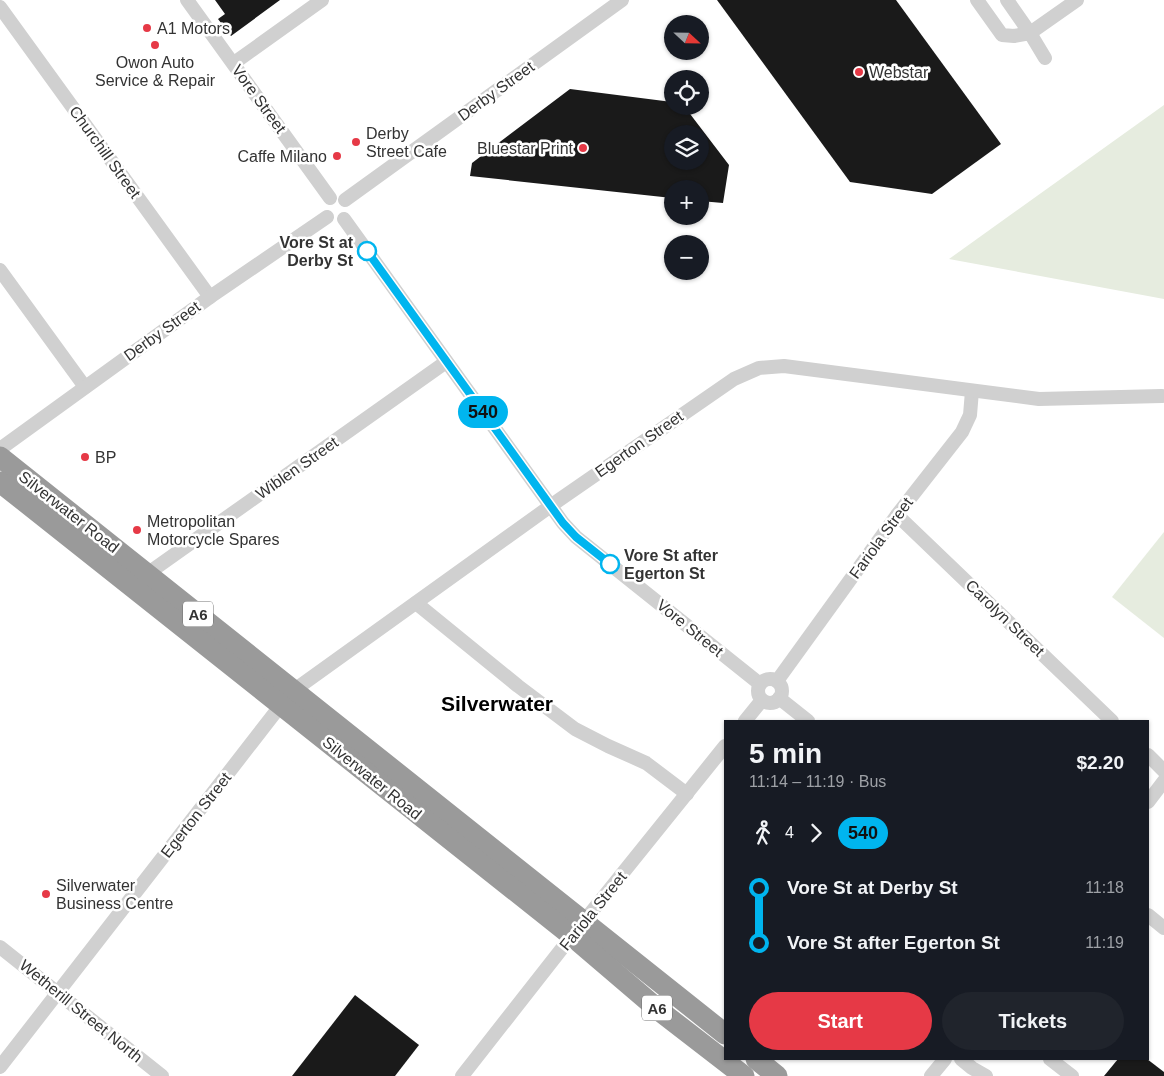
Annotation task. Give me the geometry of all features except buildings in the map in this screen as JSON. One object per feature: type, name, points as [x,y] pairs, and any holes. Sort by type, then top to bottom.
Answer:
[{"type":"highway","name":"Silverwater Road","points":[[0,457],[147,574],[287,698]]},
{"type":"highway","name":"Silverwater Road","points":[[0,482],[287,698],[578,929],[724,1033]]},
{"type":"highway","name":"Silverwater Road","points":[[578,929],[661,1012],[744,1076]]},
{"type":"highway","points":[[757,1060],[777,1076]]},
{"type":"street","name":"Vore Street","points":[[187,0],[330,198]]},
{"type":"street","points":[[234,63],[322,0]]},
{"type":"street","name":"Derby Street","points":[[345,200],[622,0]]},
{"type":"street","points":[[977,0],[1002,35],[1014,36],[1034,30],[1077,0]]},
{"type":"street","points":[[1007,0],[1034,30],[1045,58]]},
{"type":"street","name":"Churchill Street","points":[[0,7],[210,297]]},
{"type":"street","points":[[338,196],[345,200],[349,210],[344,219],[337,222],[327,217],[324,207],[330,198],[338,196]]},
{"type":"street","name":"Derby Street","points":[[0,449],[210,297],[327,217]]},
{"type":"street","name":"Vore Street","points":[[344,219],[563,523],[576,537],[760,684]]},
{"type":"street","points":[[0,270],[85,387]]},
{"type":"street","name":"Wiblen Street","points":[[147,574],[446,362]]},
{"type":"street","name":"Egerton Street","points":[[0,1067],[59,994],[287,698],[551,506],[734,379],[758,368],[784,366],[1040,399],[1163,396]]},
{"type":"street","name":"Fariola Street","points":[[776,681],[897,515],[968,424],[972,391]]},
{"type":"street","name":"Carolyn Street","points":[[897,515],[1111,720]]},
{"type":"street","points":[[416,603],[518,686],[576,728],[608,746],[646,763],[687,794]]},
{"type":"street","points":[[766,679],[776,681],[782,691],[779,698],[769,703],[762,700],[758,694],[760,684],[766,679]]},
{"type":"street","points":[[779,698],[807,720]]},
{"type":"street","points":[[746,720],[762,700]]},
{"type":"street","name":"Fariola Street","points":[[462,1076],[724,747]]},
{"type":"street","points":[[1149,756],[1164,771]]},
{"type":"street","points":[[1149,801],[1164,781]]},
{"type":"street","points":[[1149,916],[1164,928]]},
{"type":"street","name":"Wetherill Street North","points":[[0,947],[162,1076]]},
{"type":"street","points":[[931,1076],[944,1060]]},
{"type":"street","points":[[962,1060],[986,1076]]},
{"type":"street","points":[[1051,1060],[1072,1076]]},
{"type":"shaded area","points":[[1164,105],[1164,299],[949,259]]},
{"type":"shaded area","points":[[1164,532],[1164,638],[1112,597]]},
{"type":"bus line","name":"540","points":[[367,251],[563,523],[576,537],[610,564]]},
{"type":"place","name":"A1 Motors","points":[[147,28]]},
{"type":"place","name":"Owon Auto Service & Repair","points":[[155,45]]},
{"type":"place","name":"Webstar","points":[[859,72]]},
{"type":"place","name":"Derby Street Cafe","points":[[356,142]]},
{"type":"place","name":"Bluestar Print","points":[[583,148]]},
{"type":"place","name":"Caffe Milano","points":[[337,156]]},
{"type":"place","name":"Vore St at Derby St","points":[[367,251]]},
{"type":"place","name":"BP","points":[[85,457]]},
{"type":"place","name":"Metropolitan Motorcycle Spares","points":[[137,530]]},
{"type":"place","name":"Vore St after Egerton St","points":[[610,564]]},
{"type":"place","name":"Silverwater Business Centre","points":[[46,894]]},
{"type":"district","name":"Silverwater","points":[[497,703]]}]
